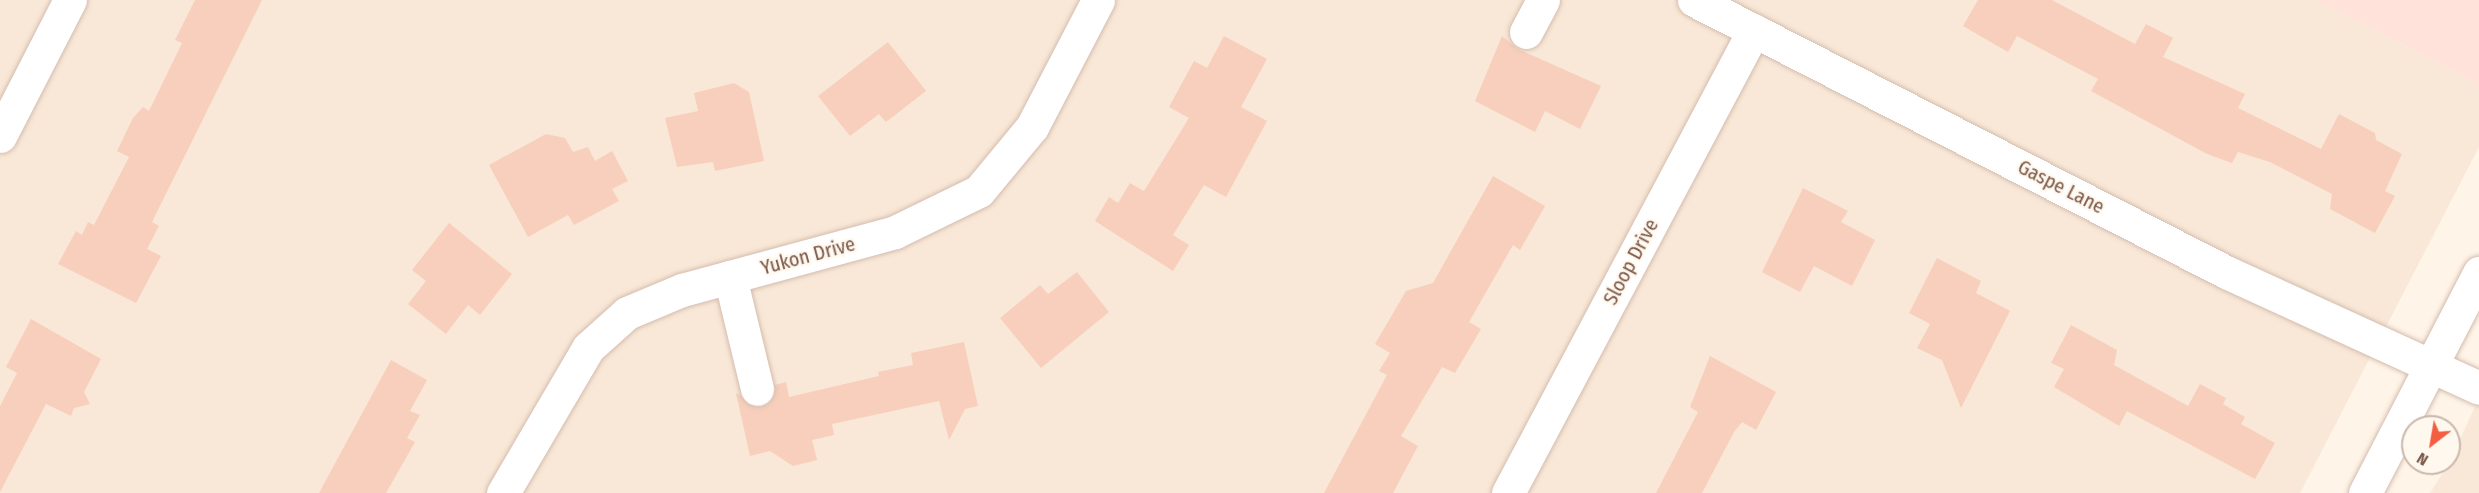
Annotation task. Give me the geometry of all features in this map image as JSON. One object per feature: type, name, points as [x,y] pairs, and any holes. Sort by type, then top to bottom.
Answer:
[{"type":"street","points":[[0,136],[70,0]]},
{"type":"street","name":"Yukon Drive","points":[[503,493],[588,348],[627,313],[730,277],[895,232],[979,191],[1032,127],[1098,0]]},
{"type":"street","points":[[1526,32],[1543,0]]},
{"type":"street","name":"Gaspe Lane","points":[[1694,0],[2226,272],[2479,388]]},
{"type":"street","name":"Sloop Drive","points":[[1508,493],[1754,30]]},
{"type":"street","points":[[2365,493],[2479,273]]},
{"type":"street","points":[[730,277],[757,389]]},
{"type":"shaded area","points":[[0,0],[2316,0],[2479,84],[2479,147],[2300,493],[0,493]]},
{"type":"shaded area","points":[[2316,0],[2479,0],[2479,84]]},
{"type":"shaded area","points":[[2479,398],[2479,493],[2430,493],[2441,475],[2461,475],[2461,437]]},
{"type":"building","points":[[195,0],[262,0],[152,222],[159,226],[147,249],[161,256],[136,303],[58,264],[76,231],[82,235],[88,222],[94,225],[129,157],[117,151],[133,118],[143,107],[149,111],[182,43],[175,40]]},
{"type":"building","points":[[1978,0],[2052,0],[2135,44],[2146,24],[2173,38],[2163,57],[2245,94],[2238,108],[2321,149],[2339,114],[2375,133],[2376,140],[2402,154],[2385,191],[2395,196],[2375,233],[2330,209],[2332,194],[2270,162],[2238,152],[2232,163],[2207,154],[2091,91],[2098,79],[2017,36],[2008,52],[1963,26]]},
{"type":"building","points":[[1224,36],[1267,59],[1241,107],[1267,121],[1226,197],[1204,185],[1173,235],[1189,245],[1173,271],[1095,221],[1109,197],[1118,203],[1130,183],[1144,191],[1189,118],[1169,107],[1194,61],[1207,68]]},
{"type":"building","points":[[1502,36],[1518,49],[1601,86],[1580,129],[1545,111],[1535,132],[1475,101]]},
{"type":"building","points":[[888,42],[926,91],[886,122],[879,114],[850,136],[818,96]]},
{"type":"building","points":[[734,83],[749,92],[764,161],[715,171],[713,162],[677,167],[665,118],[698,111],[694,93]]},
{"type":"building","points":[[546,134],[565,138],[573,152],[588,147],[595,161],[612,151],[628,181],[612,189],[619,201],[574,225],[568,215],[528,237],[489,165]]},
{"type":"building","points":[[1493,176],[1545,206],[1520,250],[1513,245],[1469,322],[1481,329],[1455,373],[1442,367],[1401,436],[1418,446],[1393,493],[1324,493],[1387,375],[1379,371],[1390,353],[1375,344],[1406,291],[1433,283]]},
{"type":"building","points":[[1803,188],[1848,211],[1841,222],[1875,240],[1852,286],[1814,266],[1800,292],[1762,272]]},
{"type":"building","points":[[449,223],[512,274],[480,315],[468,305],[446,334],[408,304],[426,281],[412,270]]},
{"type":"building","points":[[1937,258],[1981,281],[1976,293],[2010,311],[1961,408],[1942,360],[1917,348],[1930,324],[1909,313]]},
{"type":"building","points":[[1077,272],[1109,312],[1041,368],[1000,318],[1040,285],[1048,294]]},
{"type":"building","points":[[31,319],[101,359],[84,392],[90,404],[74,408],[71,416],[46,404],[0,492],[0,406],[17,373],[6,367]]},
{"type":"building","points":[[2071,325],[2117,350],[2114,365],[2188,406],[2200,384],[2226,398],[2223,404],[2245,417],[2241,424],[2275,443],[2255,479],[2127,411],[2119,426],[2054,387],[2064,369],[2051,363]]},
{"type":"building","points":[[964,342],[978,406],[965,409],[949,440],[939,401],[832,424],[834,435],[812,440],[817,460],[793,466],[770,451],[750,456],[736,393],[761,407],[770,402],[775,385],[786,382],[789,397],[879,376],[878,372],[913,365],[911,353]]},
{"type":"building","points":[[1710,356],[1776,392],[1756,430],[1742,422],[1734,432],[1702,493],[1656,493],[1698,412],[1690,407]]},
{"type":"building","points":[[391,360],[427,380],[410,411],[420,415],[407,438],[415,442],[386,493],[319,493]]}]
